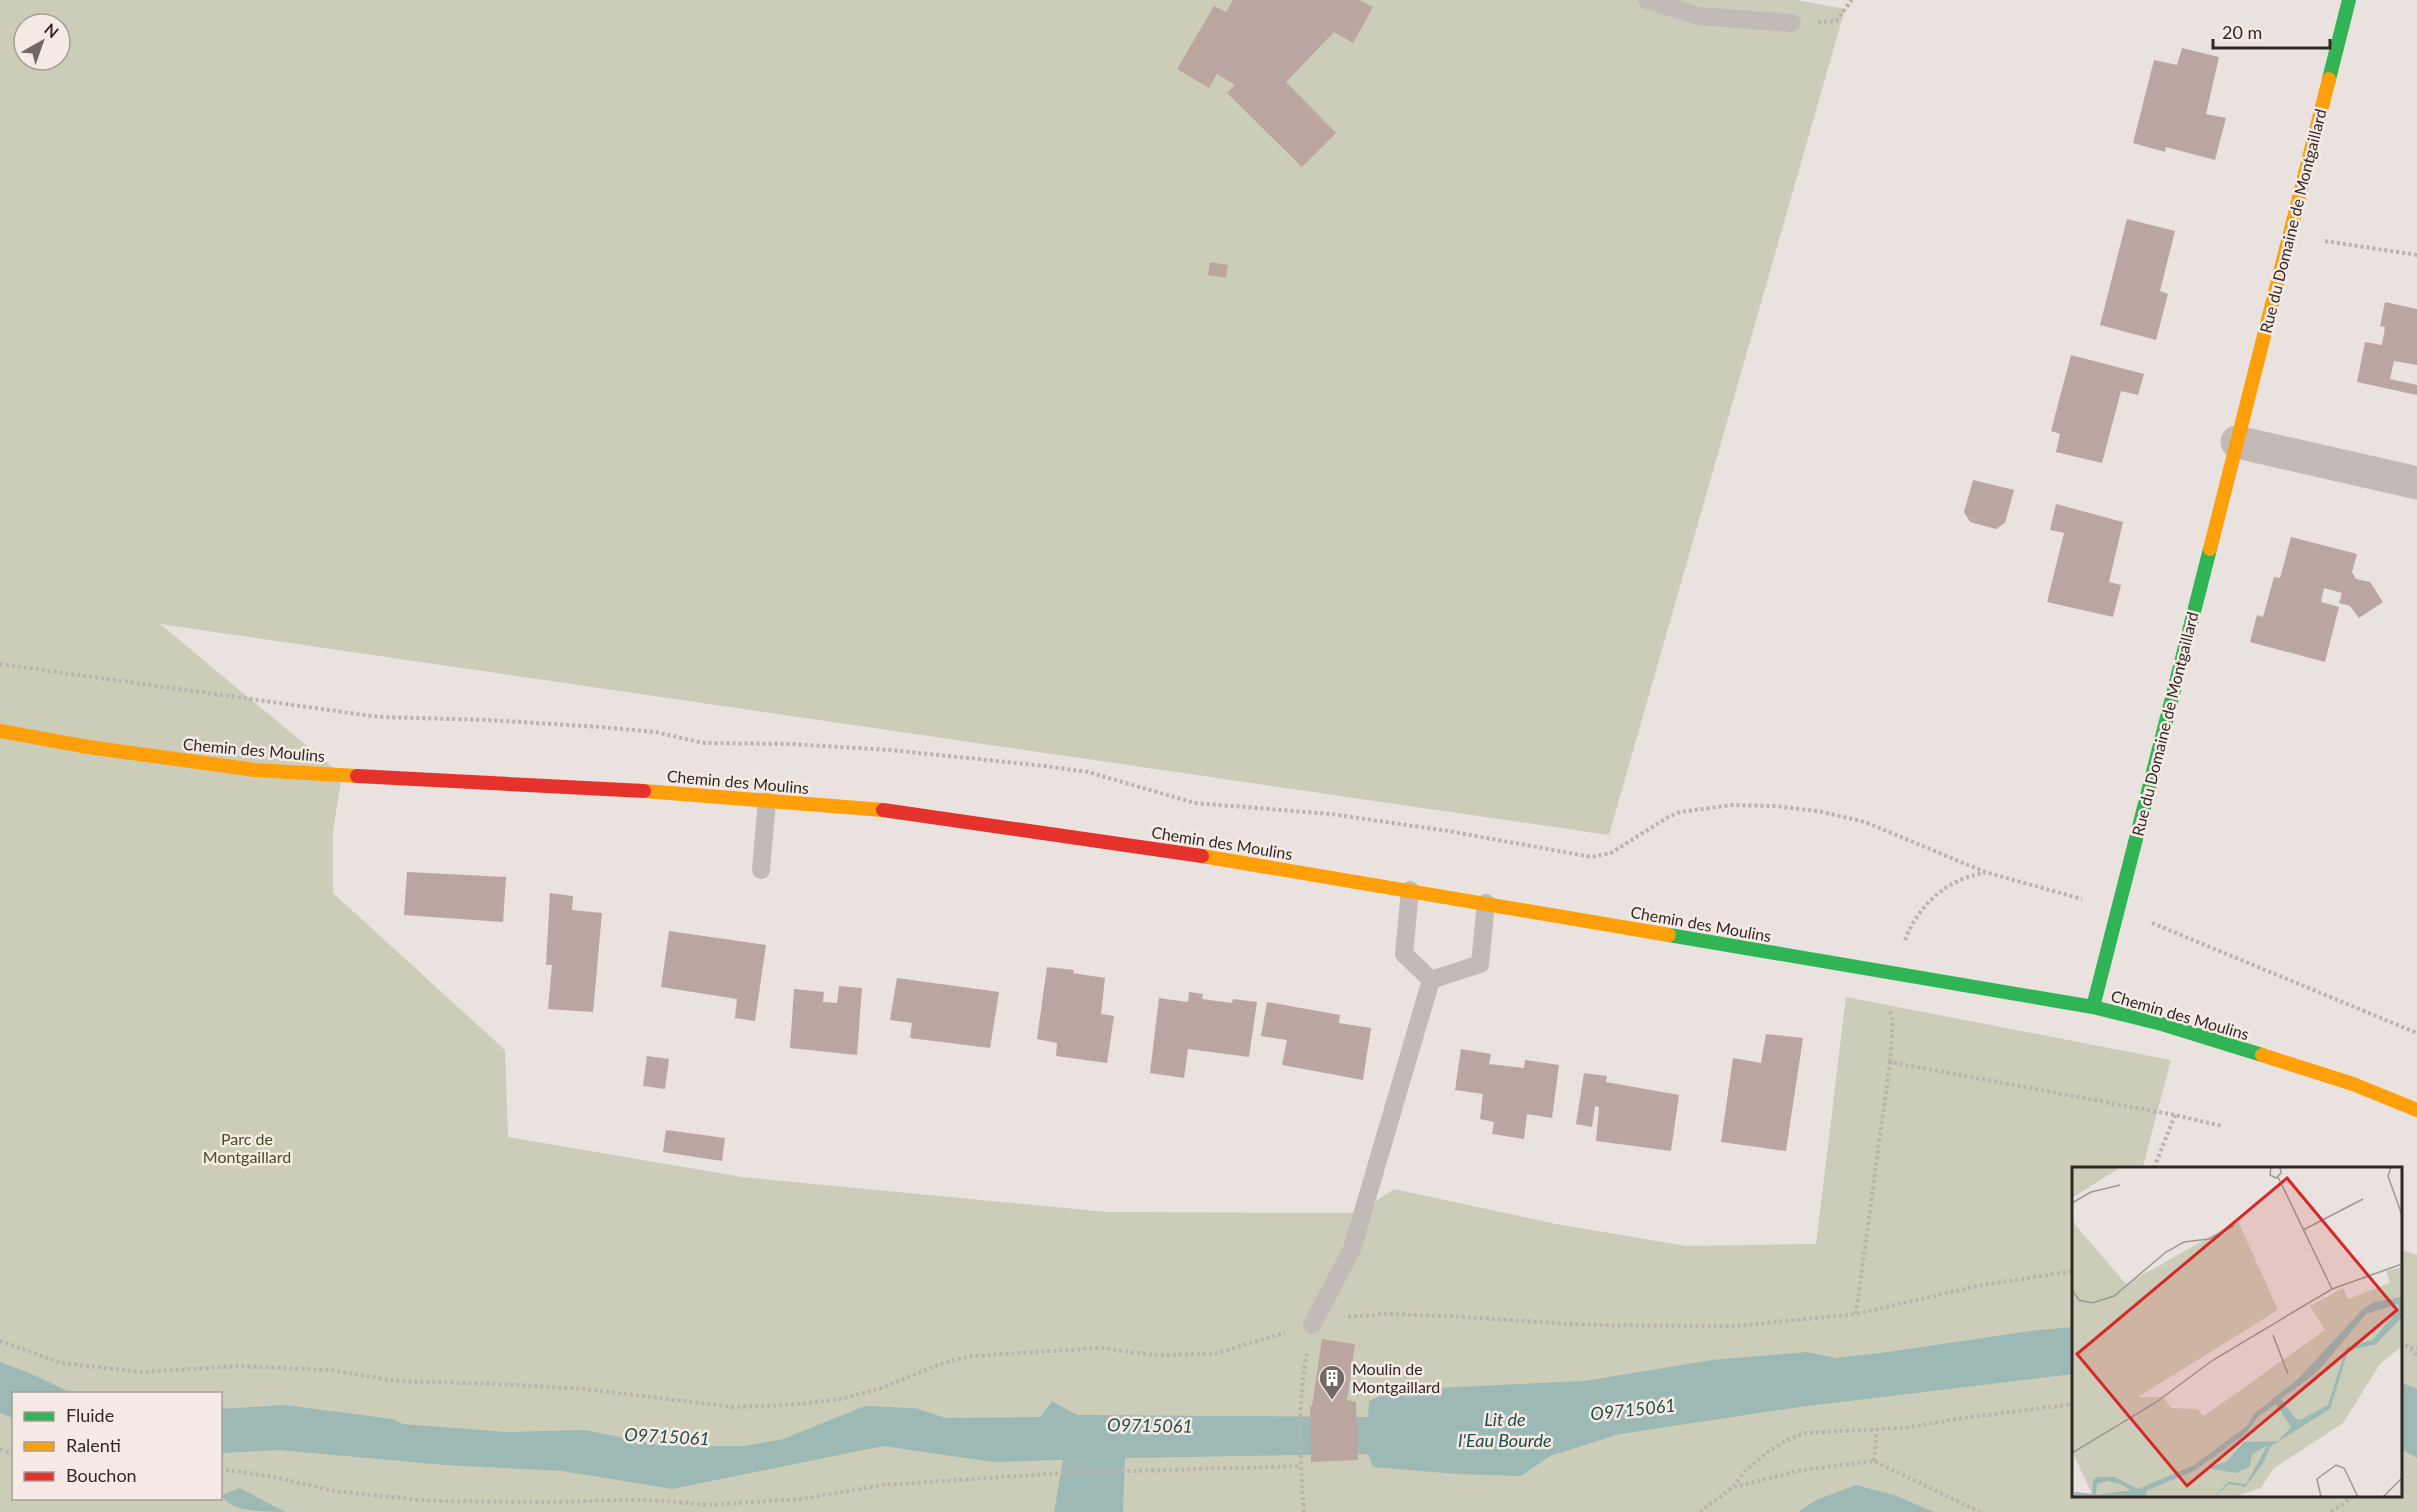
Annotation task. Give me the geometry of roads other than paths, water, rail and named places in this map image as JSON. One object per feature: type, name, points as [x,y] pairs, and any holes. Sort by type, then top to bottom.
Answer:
[{"type":"street","name":"Rue du Domaine de Montgaillard","points":[[2093,1007],[2349,0]]},
{"type":"street","points":[[2237,442],[2417,483]]},
{"type":"street","name":"Chemin des Moulins","points":[[0,731],[88,747],[255,770],[702,794],[884,810],[1410,890],[1895,975],[2093,1007],[2162,1024],[2353,1084],[2417,1110]]},
{"type":"lane","points":[[1647,0],[1698,16],[1792,23]]},
{"type":"lane","points":[[761,870],[767,800]]},
{"type":"lane","points":[[1410,890],[1404,954],[1431,980]]},
{"type":"lane","points":[[1431,980],[1480,964],[1486,903]]},
{"type":"lane","points":[[1312,1325],[1352,1249],[1431,980]]},
{"type":"water","name":"Lit de l'Eau Bourde","points":[[2072,1327],[2072,1374],[1799,1407],[1620,1434],[1550,1456],[1521,1476],[1457,1474],[1373,1467],[1368,1454],[1125,1458],[1123,1512],[1054,1512],[1063,1460],[993,1462],[883,1446],[672,1489],[562,1471],[445,1465],[279,1450],[222,1453],[222,1409],[284,1405],[392,1419],[403,1424],[507,1432],[585,1430],[664,1446],[744,1446],[783,1439],[865,1406],[914,1408],[946,1418],[1041,1417],[1052,1401],[1077,1415],[1368,1417],[1369,1401],[1393,1390],[1585,1381],[1712,1360],[1807,1352],[1835,1358]]},
{"type":"water","points":[[0,1362],[70,1392],[12,1392],[12,1418],[0,1413]]},
{"type":"water","points":[[2402,1383],[2417,1389],[2417,1458],[2402,1450]]},
{"type":"water","points":[[1856,1485],[1894,1495],[1934,1512],[1798,1512],[1816,1500]]},
{"type":"water","points":[[240,1488],[285,1512],[240,1508],[226,1501],[222,1495]]},
{"type":"place","name":"Moulin de Montgaillard","points":[[1332,1401]]},
{"type":"park label","name":"Parc de Montgaillard","points":[[247,1148]]},
{"type":"water label","name":"O9715061","points":[[1633,1410]]},
{"type":"water label","name":"O9715061","points":[[1150,1426]]},
{"type":"water label","name":"O9715061","points":[[667,1437]]}]
